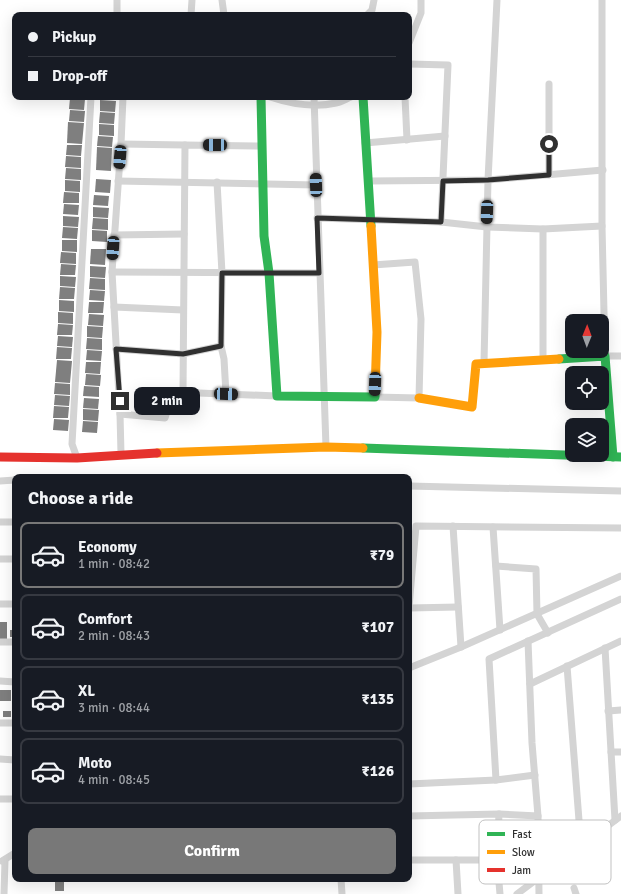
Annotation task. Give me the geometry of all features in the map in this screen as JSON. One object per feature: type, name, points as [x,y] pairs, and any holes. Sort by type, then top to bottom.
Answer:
[{"type":"street","points":[[117,0],[117,12]]},
{"type":"street","points":[[191,12],[192,0]]},
{"type":"street","points":[[222,0],[224,12]]},
{"type":"street","points":[[370,12],[372,10],[374,0]]},
{"type":"street","points":[[412,36],[421,13],[421,0]]},
{"type":"street","points":[[484,363],[488,180],[496,0]]},
{"type":"street","points":[[602,0],[602,226],[604,314]]},
{"type":"street","points":[[412,66],[448,65],[441,222]]},
{"type":"street","points":[[549,84],[549,175]]},
{"type":"street","points":[[77,458],[72,444],[91,100]]},
{"type":"street","points":[[121,454],[112,272],[123,100]]},
{"type":"street","points":[[261,100],[264,236],[269,273],[277,396]]},
{"type":"street","points":[[279,100],[314,105],[337,103],[344,100]]},
{"type":"street","points":[[314,100],[326,447]]},
{"type":"street","points":[[363,100],[377,332],[375,397]]},
{"type":"street","points":[[405,100],[407,140]]},
{"type":"street","points":[[365,143],[445,136]]},
{"type":"street","points":[[121,144],[261,146]]},
{"type":"street","points":[[182,393],[185,145]]},
{"type":"street","points":[[368,181],[488,180],[603,170]]},
{"type":"street","points":[[118,181],[316,185]]},
{"type":"street","points":[[217,182],[222,273],[221,346],[224,359],[226,394]]},
{"type":"street","points":[[317,218],[441,222],[487,227],[543,230],[602,226]]},
{"type":"street","points":[[543,230],[543,360]]},
{"type":"street","points":[[114,235],[184,234]]},
{"type":"street","points":[[373,265],[415,262],[421,319],[419,398]]},
{"type":"street","points":[[112,272],[319,273]]},
{"type":"street","points":[[114,308],[183,310]]},
{"type":"street","points":[[116,349],[183,354],[221,346]]},
{"type":"street","points":[[609,356],[621,356]]},
{"type":"street","points":[[120,414],[165,418],[173,392],[277,396],[419,398],[472,407],[476,364],[574,358]]},
{"type":"street","points":[[0,457],[77,458],[121,454],[326,447],[617,457],[605,358]]},
{"type":"street","points":[[0,481],[12,480]]},
{"type":"street","points":[[412,486],[621,491]]},
{"type":"street","points":[[0,522],[12,522]]},
{"type":"street","points":[[412,546],[413,526],[621,528]]},
{"type":"street","points":[[454,526],[461,648]]},
{"type":"street","points":[[493,527],[500,630]]},
{"type":"street","points":[[0,559],[12,559]]},
{"type":"street","points":[[496,566],[536,569],[537,614],[548,633]]},
{"type":"street","points":[[412,667],[461,648],[621,576]]},
{"type":"street","points":[[496,780],[489,659],[621,599]]},
{"type":"street","points":[[0,604],[12,604]]},
{"type":"street","points":[[412,608],[458,607]]},
{"type":"street","points":[[528,641],[538,820]]},
{"type":"street","points":[[530,684],[621,641]]},
{"type":"street","points":[[0,642],[12,642]]},
{"type":"street","points":[[605,648],[611,752],[618,818]]},
{"type":"street","points":[[567,666],[579,820]]},
{"type":"street","points":[[0,681],[12,682]]},
{"type":"street","points":[[608,711],[621,710]]},
{"type":"street","points":[[0,723],[12,723]]},
{"type":"street","points":[[611,752],[621,752]]},
{"type":"street","points":[[0,759],[12,760]]},
{"type":"street","points":[[412,784],[496,780],[535,775]]},
{"type":"street","points":[[0,799],[12,799]]},
{"type":"street","points":[[412,816],[499,814],[538,816]]},
{"type":"street","points":[[499,814],[499,820]]},
{"type":"street","points":[[4,894],[2,861],[12,855]]},
{"type":"street","points":[[412,860],[479,860]]},
{"type":"street","points":[[456,860],[458,894]]},
{"type":"street","points":[[342,882],[342,894]]},
{"type":"street","points":[[499,884],[500,894]]},
{"type":"street","points":[[517,894],[530,884]]},
{"type":"street","points":[[538,884],[539,894]]},
{"type":"building","points":[[70,100],[85,100],[84,110],[69,109]]},
{"type":"building","points":[[100,100],[116,101],[115,112],[100,111]]},
{"type":"building","points":[[70,110],[85,111],[84,122],[69,121]]},
{"type":"building","points":[[100,112],[115,113],[114,124],[99,123]]},
{"type":"building","points":[[68,122],[84,123],[82,144],[67,143]]},
{"type":"building","points":[[99,124],[114,125],[114,136],[99,135]]},
{"type":"building","points":[[98,136],[113,137],[112,147],[97,146]]},
{"type":"building","points":[[67,145],[82,145],[81,156],[66,155]]},
{"type":"building","points":[[97,147],[112,148],[111,171],[96,170]]},
{"type":"building","points":[[66,156],[81,157],[81,168],[65,167]]},
{"type":"building","points":[[66,168],[81,169],[81,180],[65,179]]},
{"type":"building","points":[[96,179],[111,180],[110,193],[95,192]]},
{"type":"building","points":[[65,180],[80,181],[80,192],[65,191]]},
{"type":"building","points":[[64,192],[79,193],[79,203],[63,203]]},
{"type":"building","points":[[94,195],[109,196],[108,206],[93,205]]},
{"type":"building","points":[[64,204],[79,205],[78,215],[63,214]]},
{"type":"building","points":[[93,207],[109,208],[108,218],[93,217]]},
{"type":"building","points":[[63,216],[79,217],[78,227],[63,226]]},
{"type":"building","points":[[93,218],[108,219],[108,230],[92,229]]},
{"type":"building","points":[[63,227],[78,228],[77,239],[62,238]]},
{"type":"building","points":[[92,230],[107,231],[107,242],[92,241]]},
{"type":"building","points":[[62,240],[77,240],[77,252],[62,251]]},
{"type":"building","points":[[91,249],[106,249],[105,265],[90,264]]},
{"type":"building","points":[[61,252],[76,253],[76,264],[60,263]]},
{"type":"building","points":[[61,264],[76,265],[75,275],[60,275]]},
{"type":"building","points":[[90,266],[106,267],[105,278],[90,277]]},
{"type":"building","points":[[60,276],[76,277],[75,287],[60,286]]},
{"type":"building","points":[[90,278],[105,279],[105,290],[89,289]]},
{"type":"building","points":[[60,287],[75,288],[74,299],[59,299]]},
{"type":"building","points":[[90,290],[105,291],[104,301],[89,300]]},
{"type":"building","points":[[59,300],[74,301],[74,312],[59,311]]},
{"type":"building","points":[[89,302],[104,302],[103,313],[88,313]]},
{"type":"building","points":[[58,312],[73,313],[73,324],[58,323]]},
{"type":"building","points":[[89,314],[104,315],[103,326],[88,325]]},
{"type":"building","points":[[58,324],[73,325],[72,335],[57,335]]},
{"type":"building","points":[[87,326],[103,327],[102,338],[87,337]]},
{"type":"building","points":[[58,336],[73,337],[72,347],[57,346]]},
{"type":"building","points":[[87,338],[102,339],[102,350],[86,349]]},
{"type":"building","points":[[57,347],[72,348],[71,359],[56,359]]},
{"type":"building","points":[[87,350],[102,351],[101,361],[86,360]]},
{"type":"building","points":[[57,360],[72,361],[70,383],[55,382]]},
{"type":"building","points":[[86,362],[101,362],[100,374],[85,373]]},
{"type":"building","points":[[86,374],[101,375],[100,386],[85,385]]},
{"type":"building","points":[[55,383],[70,384],[70,395],[54,394]]},
{"type":"building","points":[[84,386],[99,387],[99,397],[83,396]]},
{"type":"building","points":[[55,395],[70,396],[69,406],[54,405]]},
{"type":"building","points":[[84,398],[99,399],[98,409],[83,408]]},
{"type":"building","points":[[54,406],[69,407],[68,418],[53,418]]},
{"type":"building","points":[[83,409],[99,410],[98,421],[83,420]]},
{"type":"building","points":[[54,419],[69,420],[68,431],[53,430]]},
{"type":"building","points":[[83,421],[98,422],[97,433],[82,432]]},
{"type":"building","points":[[0,622],[7,622],[7,639],[0,639]]},
{"type":"building","points":[[10,630],[12,630],[12,637],[10,637]]},
{"type":"building","points":[[0,690],[11,690],[11,701],[0,701]]},
{"type":"building","points":[[3,711],[11,711],[11,717],[3,717]]},
{"type":"building","points":[[55,882],[64,882],[64,891],[55,891]]},
{"type":"traffic: fast","points":[[261,100],[264,236],[269,273],[277,396],[375,397],[375,391]]},
{"type":"traffic: fast","points":[[363,100],[371,226]]},
{"type":"traffic: fast","points":[[559,359],[605,356],[613,457]]},
{"type":"traffic: fast","points":[[363,448],[621,457]]},
{"type":"traffic: slow","points":[[371,226],[377,332],[375,391]]},
{"type":"traffic: slow","points":[[419,398],[472,407],[476,364],[559,359]]},
{"type":"traffic: slow","points":[[157,453],[326,447],[363,448]]},
{"type":"traffic: jam","points":[[0,457],[77,458],[157,453]]},
{"type":"route","points":[[120,401],[116,349],[183,354],[221,346],[222,273],[319,273],[317,218],[441,222],[443,181],[488,180],[549,175],[549,144]]}]
